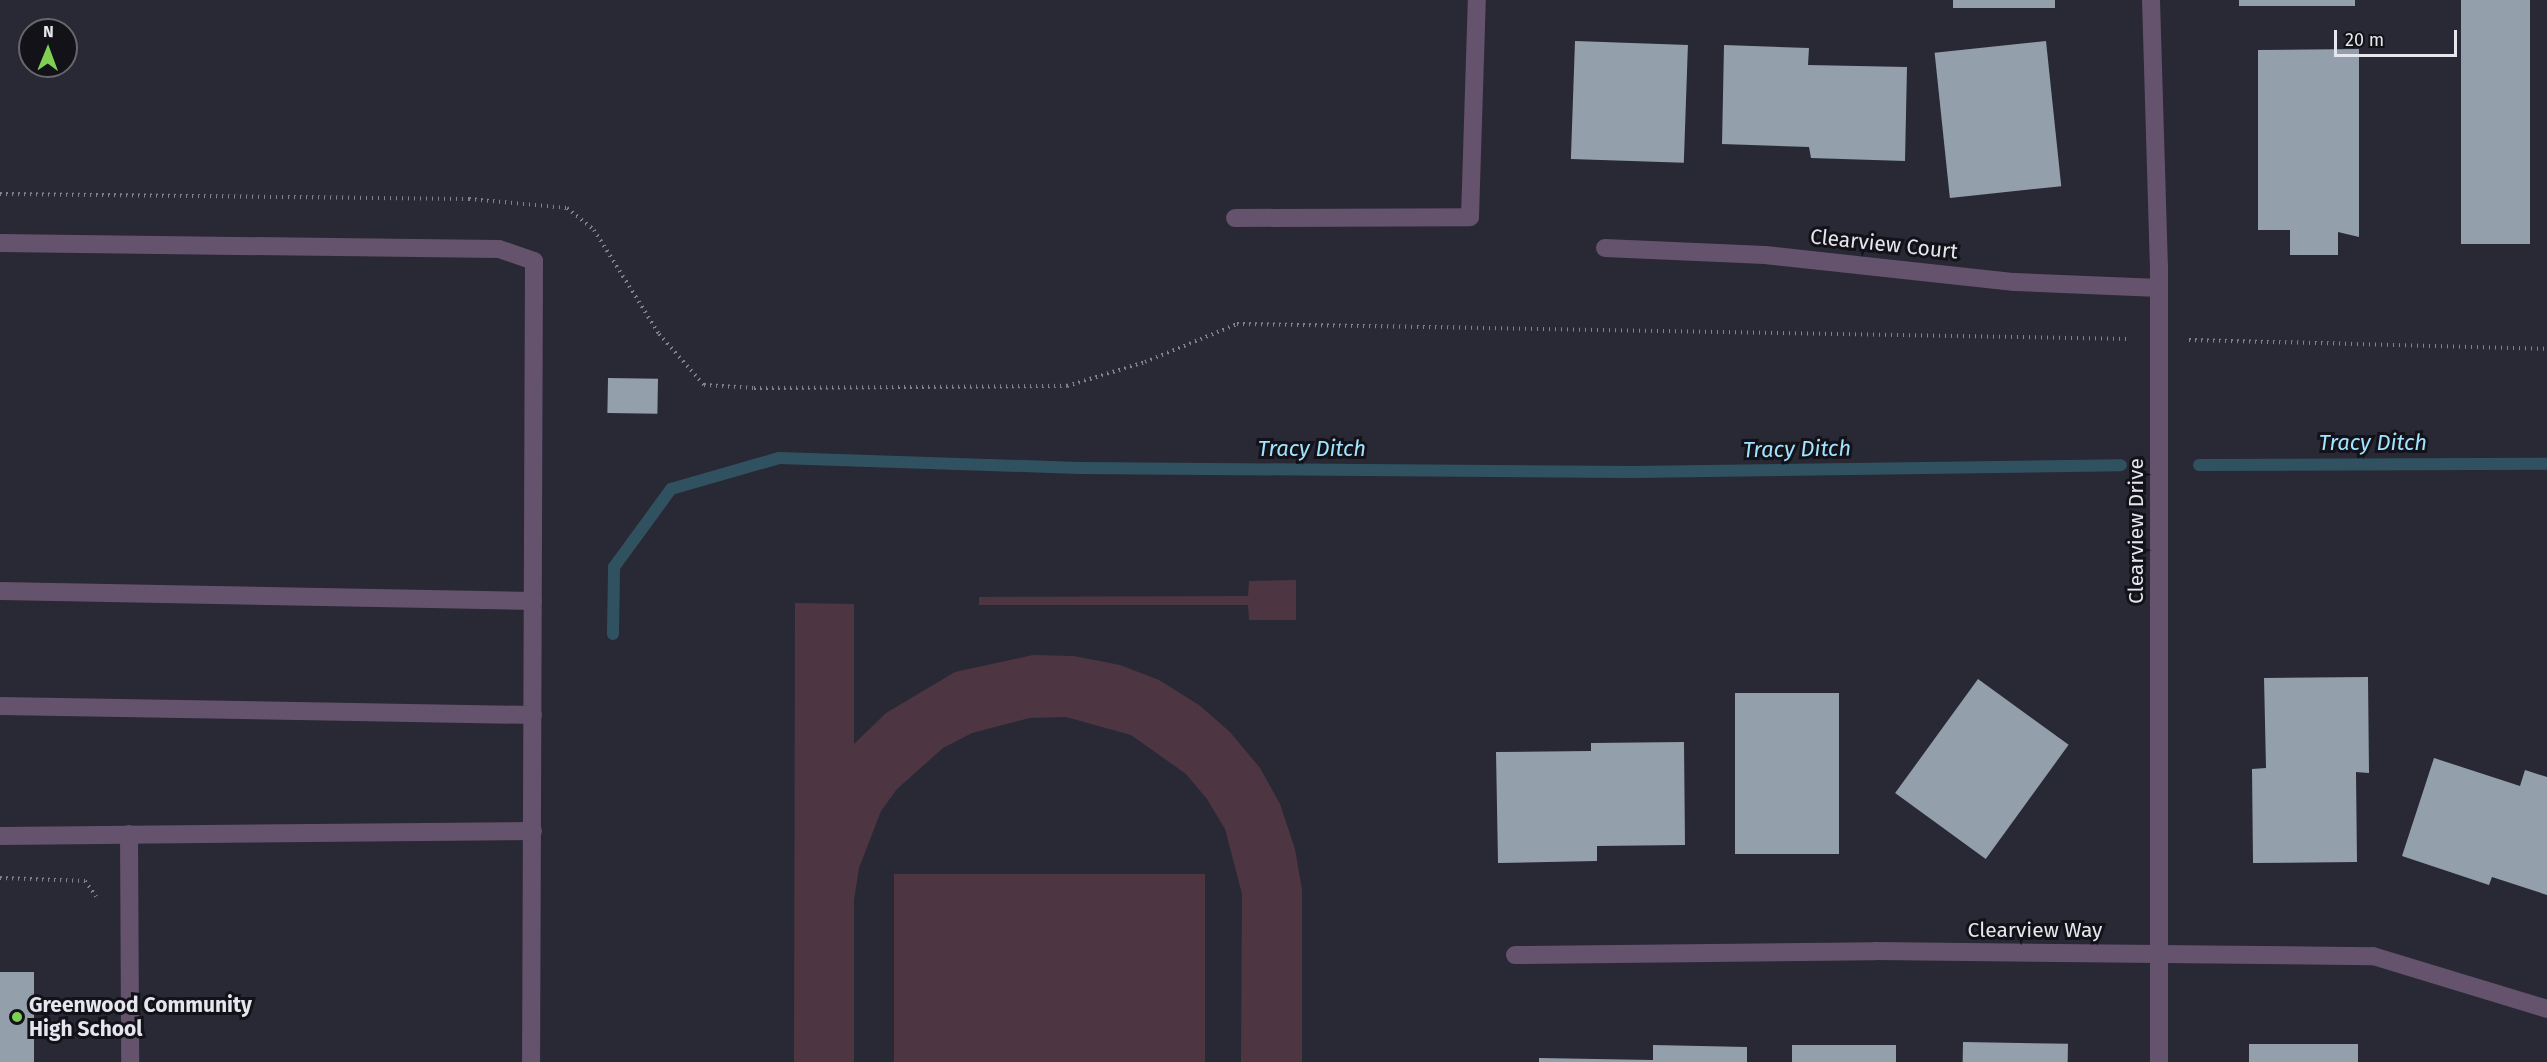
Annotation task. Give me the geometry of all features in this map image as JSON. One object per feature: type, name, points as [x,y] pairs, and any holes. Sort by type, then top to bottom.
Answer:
[{"type":"street","points":[[1235,218],[1470,217],[1477,0]]},
{"type":"street","name":"Clearview Drive","points":[[2151,0],[2159,340],[2159,1062]]},
{"type":"street","points":[[0,243],[499,249],[534,261],[531,1062]]},
{"type":"street","name":"Clearview Court","points":[[1605,248],[1776,256],[2015,282],[2158,288]]},
{"type":"street","points":[[0,591],[533,601]]},
{"type":"street","points":[[0,706],[533,715]]},
{"type":"street","points":[[0,836],[533,831]]},
{"type":"street","points":[[129,834],[130,1062]]},
{"type":"street","name":"Clearview Way","points":[[1515,955],[2373,956],[2547,1009]]},
{"type":"path","points":[[0,194],[470,199],[567,208],[594,230],[659,334],[704,385],[754,388],[1067,386],[1145,362],[1237,324],[2159,340],[2547,350]]},
{"type":"path","points":[[0,878],[85,881],[98,902]]},
{"type":"shaded area","points":[[1296,580],[1296,620],[1249,620],[1248,605],[979,605],[979,597],[1248,596],[1249,581]]},
{"type":"shaded area","points":[[795,603],[854,604],[854,744],[886,713],[955,672],[1033,655],[1074,656],[1120,665],[1159,680],[1199,705],[1230,732],[1260,768],[1280,804],[1295,849],[1302,890],[1302,1062],[1241,1062],[1242,894],[1225,829],[1207,799],[1186,774],[1131,735],[1066,717],[1030,718],[972,733],[943,748],[897,789],[881,811],[859,868],[854,900],[854,1062],[794,1062]]},
{"type":"shaded area","points":[[894,874],[1205,874],[1205,1062],[894,1062]]},
{"type":"building","points":[[1953,0],[2055,0],[2055,8],[1953,8]]},
{"type":"building","points":[[2239,0],[2355,0],[2355,6],[2239,6]]},
{"type":"building","points":[[2461,0],[2530,0],[2530,244],[2461,244]]},
{"type":"building","points":[[1575,41],[1688,45],[1684,163],[1571,159]]},
{"type":"building","points":[[2046,41],[2061,186],[1950,198],[1935,53]]},
{"type":"building","points":[[1724,45],[1809,48],[1808,65],[1907,67],[1905,161],[1811,158],[1809,147],[1722,144]]},
{"type":"building","points":[[2359,49],[2359,237],[2338,232],[2338,255],[2290,255],[2290,230],[2258,230],[2258,50]]},
{"type":"building","points":[[608,378],[658,379],[657,414],[607,413]]},
{"type":"building","points":[[2368,677],[2369,773],[2356,772],[2357,862],[2253,863],[2252,769],[2266,768],[2264,678]]},
{"type":"building","points":[[1978,679],[2069,745],[1986,859],[1895,793]]},
{"type":"building","points":[[1735,693],[1839,693],[1839,854],[1735,854]]},
{"type":"building","points":[[1684,742],[1685,845],[1597,846],[1597,861],[1498,863],[1496,752],[1591,751],[1591,743]]},
{"type":"building","points":[[2434,758],[2520,786],[2525,770],[2547,777],[2547,895],[2492,877],[2489,885],[2402,856]]},
{"type":"building","name":"Greenwood Community High School","points":[[0,972],[34,972],[34,1062],[0,1062]]},
{"type":"building","points":[[1963,1042],[2068,1044],[2068,1062],[1963,1062]]},
{"type":"building","points":[[2249,1044],[2358,1044],[2358,1062],[2249,1062]]},
{"type":"building","points":[[1653,1045],[1747,1047],[1747,1062],[1539,1062],[1539,1058],[1653,1060]]},
{"type":"building","points":[[1792,1045],[1896,1045],[1896,1062],[1792,1062]]},
{"type":"waterway","name":"Tracy Ditch","points":[[613,634],[614,567],[671,489],[779,458],[1079,468],[1633,472],[2121,465]]},
{"type":"waterway","name":"Tracy Ditch","points":[[2199,465],[2547,464]]},
{"type":"place","name":"Greenwood Community High School","points":[[17,1017]]}]
